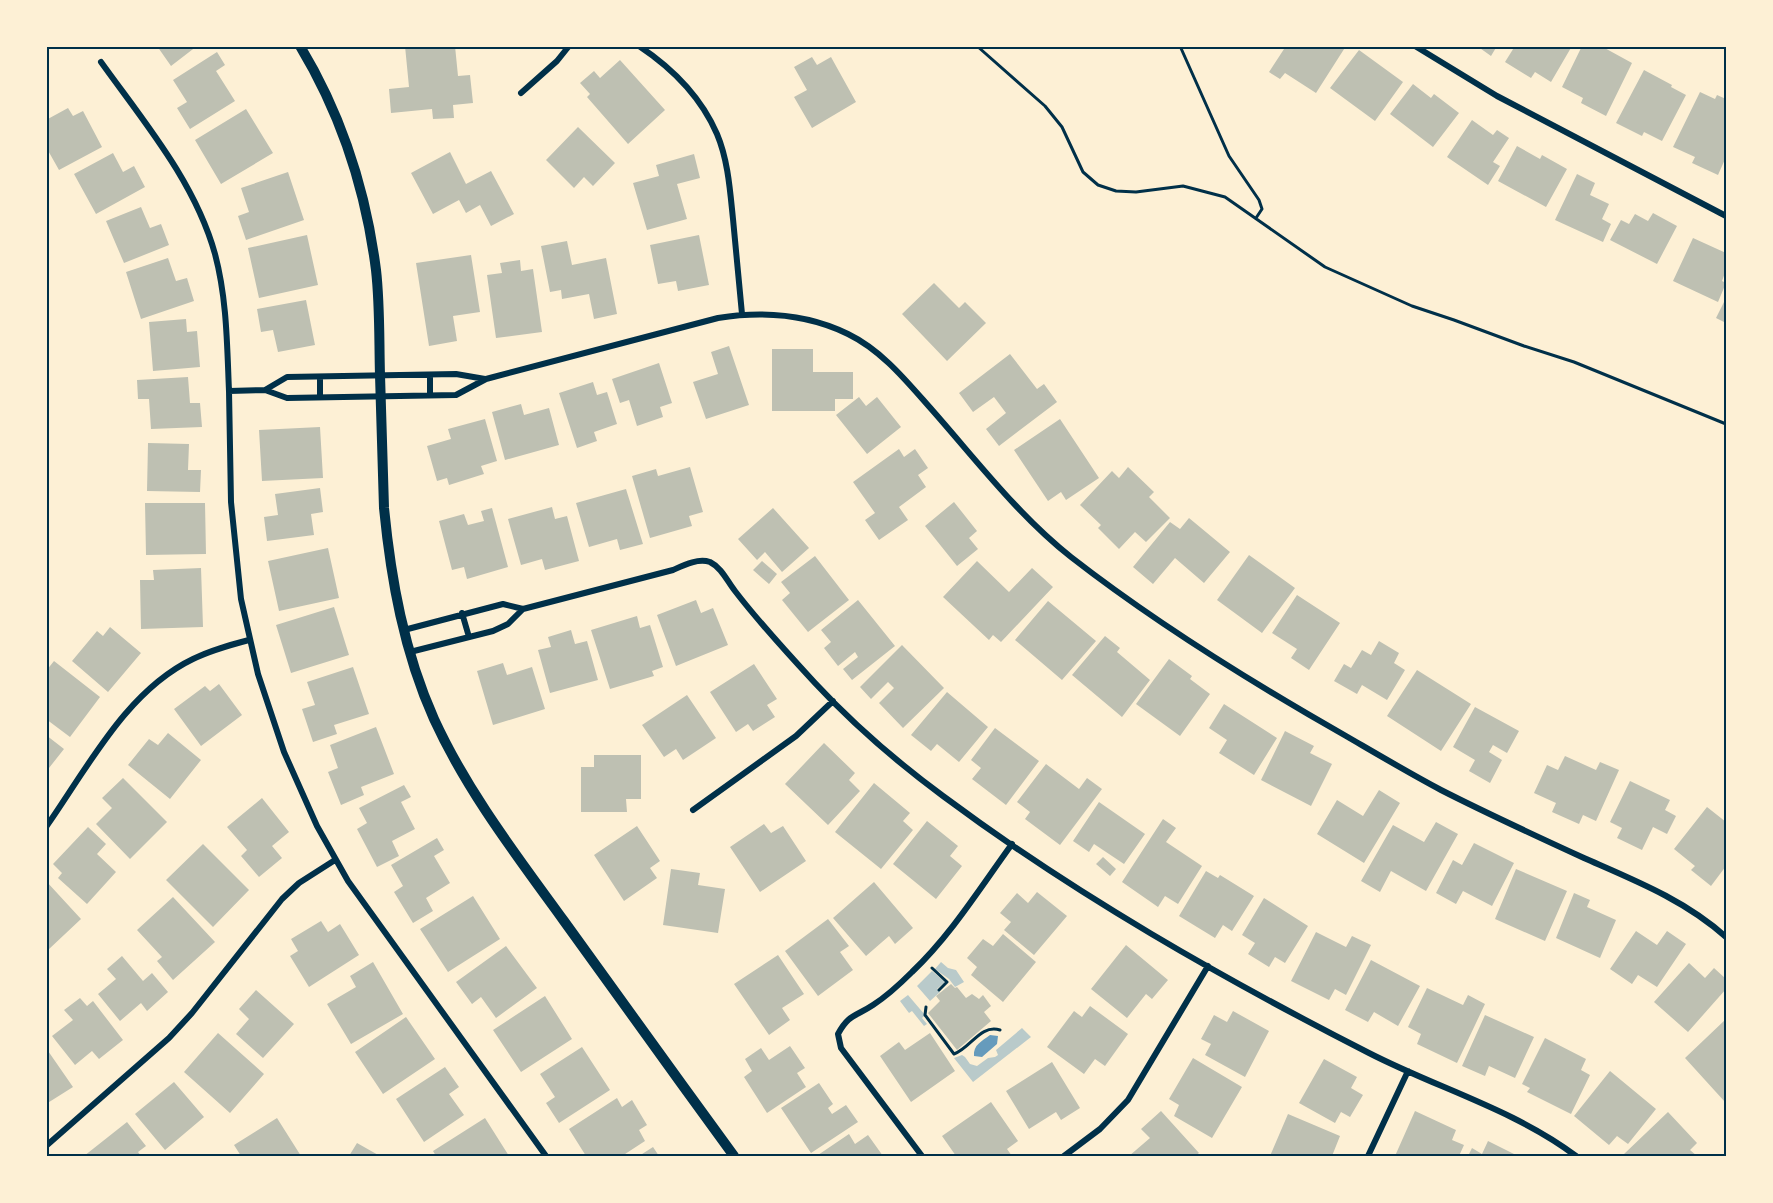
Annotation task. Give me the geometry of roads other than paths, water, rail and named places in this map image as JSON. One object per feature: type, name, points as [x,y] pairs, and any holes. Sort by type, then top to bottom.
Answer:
[{"type":"street","points":[[300,46],[328,99],[342,132],[363,202],[376,271],[387,539],[391,572],[409,652],[434,717],[464,777],[480,803],[734,1156]]},
{"type":"street","points":[[521,93],[557,62],[569,46]]},
{"type":"street","points":[[639,46],[653,55],[690,90],[717,135],[728,175],[742,314]]},
{"type":"street","points":[[1415,46],[1497,96],[1726,216]]},
{"type":"street","points":[[101,62],[183,179],[206,227],[215,253],[224,298],[233,535],[238,576],[249,640],[284,752],[308,808],[348,881],[546,1156]]},
{"type":"street","points":[[228,391],[265,390],[287,398],[456,394],[486,379],[718,318],[742,314],[768,314],[824,324],[851,335],[877,352],[903,377],[1038,528],[1070,556],[1164,624],[1259,687],[1440,789],[1687,906],[1726,937]]},
{"type":"street","points":[[265,390],[287,377],[456,374],[486,379]]},
{"type":"street","points":[[430,375],[430,395]]},
{"type":"street","points":[[320,377],[320,397]]},
{"type":"street","points":[[404,630],[503,604],[523,609],[673,570],[695,561],[709,562],[722,571],[735,591],[833,701],[891,756],[1012,844],[1106,906],[1208,966],[1371,1054],[1530,1127],[1576,1156]]},
{"type":"street","points":[[409,652],[469,637],[508,624],[523,609]]},
{"type":"street","points":[[462,613],[469,637]]},
{"type":"street","points":[[46,827],[112,731],[144,694],[170,673],[193,659],[249,640]]},
{"type":"street","points":[[693,810],[796,736],[833,701]]},
{"type":"street","points":[[922,1156],[841,1048],[838,1034],[845,1021],[882,998],[925,959],[956,923],[1012,844]]},
{"type":"street","points":[[46,1146],[169,1038],[192,1013],[282,899],[299,884],[335,860]]},
{"type":"street","points":[[1064,1156],[1100,1129],[1128,1100],[1208,966]]},
{"type":"street","points":[[1368,1156],[1408,1071]]},
{"type":"water","points":[[990,1035],[998,1036],[997,1044],[982,1057],[974,1056],[977,1046]]}]
